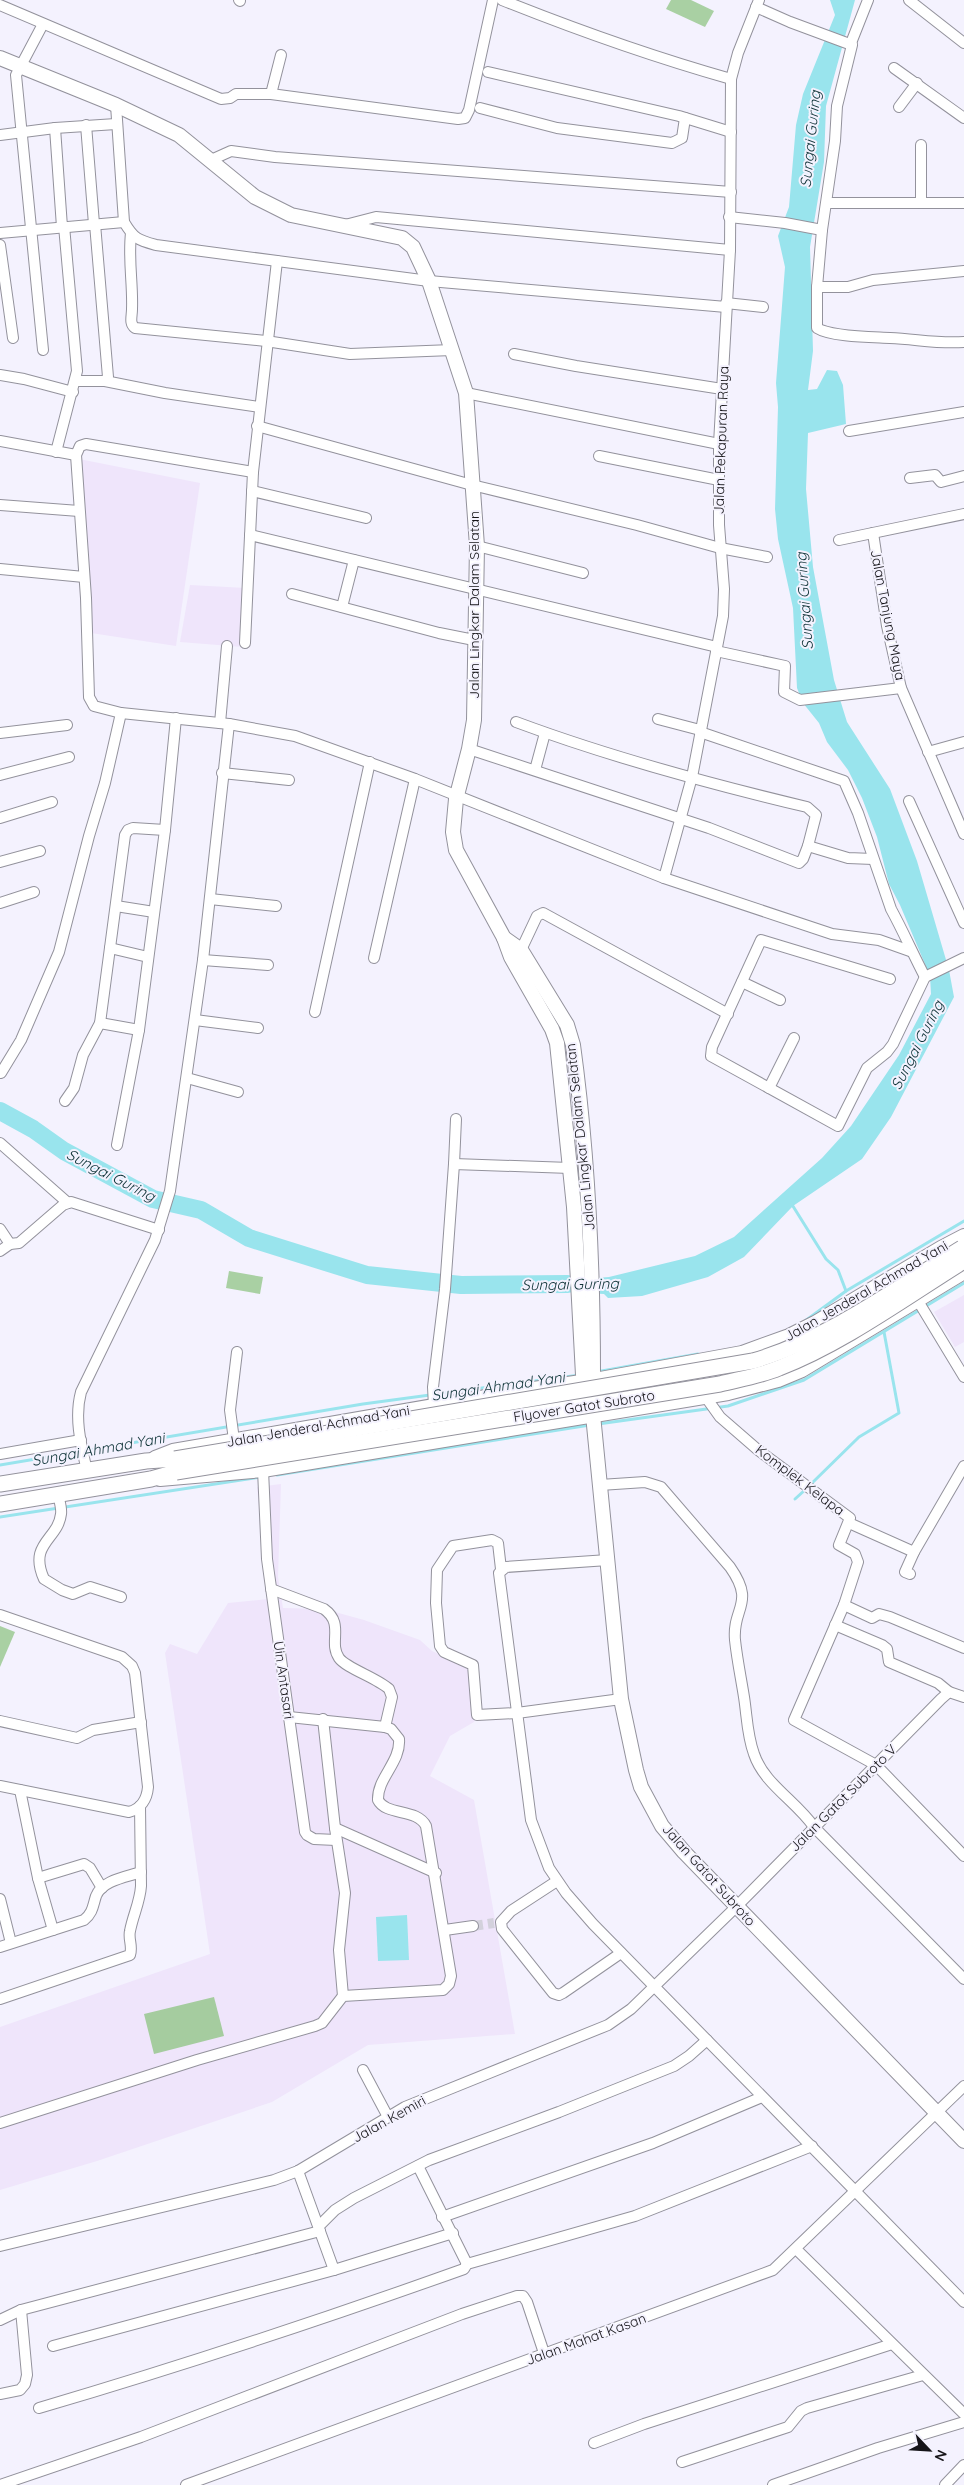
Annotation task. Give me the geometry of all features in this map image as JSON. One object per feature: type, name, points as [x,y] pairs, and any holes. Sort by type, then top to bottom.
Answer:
[{"type":"highway","name":"Flyover Gatot Subroto","points":[[176,1466],[700,1387],[756,1376],[779,1368],[828,1345],[964,1248]]},
{"type":"highway","name":"Jalan Jenderal Achmad Yani","points":[[0,1484],[86,1465],[150,1461],[176,1466]]},
{"type":"highway","points":[[0,1504],[59,1503],[151,1479],[176,1466]]},
{"type":"main road","name":"Jalan Lingkar Dalam Selatan","points":[[0,58],[116,105],[179,135],[255,197],[276,209],[290,215],[398,236],[407,240],[413,247],[429,281],[466,393],[477,546],[474,720],[470,749],[457,796],[453,832],[456,850],[504,938],[567,1025],[573,1045],[588,1205],[585,1276],[589,1372],[594,1427]]},
{"type":"main road","name":"Jalan Lingkar Dalam Selatan","points":[[516,953],[557,1043],[570,1168],[585,1276]]},
{"type":"main road","name":"Jalan Jenderal Achmad Yani","points":[[150,1461],[174,1451],[434,1402],[520,1391],[589,1372],[662,1367],[742,1353],[789,1336],[964,1248]]},
{"type":"main road","points":[[662,1367],[631,1383],[628,1393],[632,1399],[664,1403],[710,1404],[728,1393],[778,1380],[802,1370],[921,1306],[964,1272]]},
{"type":"main road","points":[[520,1391],[542,1398],[547,1404],[545,1413],[526,1427]]},
{"type":"main road","points":[[151,1479],[177,1479],[263,1472],[526,1427],[594,1427],[664,1403]]},
{"type":"main road","name":"Jalan Gatot Subroto","points":[[594,1427],[622,1699],[636,1770],[650,1803],[662,1826],[736,1907],[875,2048],[964,2142]]},
{"type":"street","points":[[0,5],[221,99],[230,98],[236,94],[270,94],[463,119],[468,113],[471,102],[493,0]]},
{"type":"street","points":[[502,0],[597,37],[682,66],[731,79]]},
{"type":"street","points":[[868,0],[851,43],[837,106],[836,141],[822,230],[816,326],[818,330],[871,338],[892,338],[938,344],[964,342]]},
{"type":"street","points":[[910,0],[964,43]]},
{"type":"street","points":[[757,3],[822,34],[851,43]]},
{"type":"street","name":"Jalan Pekapuran Raya","points":[[664,878],[692,777],[723,616],[724,590],[720,548],[719,444],[730,250],[731,79],[757,3]]},
{"type":"street","points":[[43,24],[23,66],[16,75],[43,350]]},
{"type":"street","points":[[270,94],[281,55]]},
{"type":"street","points":[[894,68],[918,83],[964,118]]},
{"type":"street","points":[[488,72],[685,118],[731,132]]},
{"type":"street","points":[[899,107],[918,83]]},
{"type":"street","points":[[116,105],[124,222],[134,237],[156,245],[429,281],[763,307]]},
{"type":"street","points":[[480,108],[557,128],[672,143],[682,138],[685,118]]},
{"type":"street","points":[[0,136],[55,128],[116,124]]},
{"type":"street","points":[[86,125],[108,375],[105,381]]},
{"type":"street","points":[[55,128],[59,227],[75,336],[76,381],[56,452]]},
{"type":"street","points":[[921,145],[921,204]]},
{"type":"street","points":[[211,160],[231,151],[275,157],[730,192]]},
{"type":"street","points":[[827,203],[964,203]]},
{"type":"street","points":[[729,217],[785,222],[822,230]]},
{"type":"street","points":[[345,225],[376,218],[730,250]]},
{"type":"street","points":[[0,233],[124,222]]},
{"type":"street","points":[[131,233],[130,262],[133,283],[131,321],[133,327],[143,330],[266,341],[350,354],[452,350]]},
{"type":"street","points":[[0,245],[13,338]]},
{"type":"street","points":[[245,643],[252,472],[266,341],[277,261]]},
{"type":"street","points":[[817,286],[848,287],[873,280],[964,272]]},
{"type":"street","points":[[514,354],[576,366],[722,389]]},
{"type":"street","points":[[0,375],[24,379],[72,392]]},
{"type":"street","points":[[76,381],[105,381],[165,393],[259,407]]},
{"type":"street","points":[[466,393],[719,444]]},
{"type":"street","points":[[850,431],[964,412]]},
{"type":"street","points":[[257,426],[472,485],[637,524],[720,548],[766,557]]},
{"type":"street","points":[[0,441],[76,455]]},
{"type":"street","points":[[252,472],[86,444],[80,446],[76,455],[89,697],[94,706],[121,712],[224,723],[296,736],[415,779],[664,878],[832,934],[879,940],[910,951]]},
{"type":"street","points":[[599,456],[719,480]]},
{"type":"street","points":[[910,478],[934,475],[941,482],[964,476]]},
{"type":"street","points":[[252,491],[366,518]]},
{"type":"street","points":[[0,505],[79,511]]},
{"type":"street","points":[[839,540],[964,514]]},
{"type":"street","name":"Jalan Tanjung Maya","points":[[872,533],[901,688],[964,834]]},
{"type":"street","points":[[250,535],[785,666],[784,692],[800,700],[901,688]]},
{"type":"street","points":[[477,546],[583,572]]},
{"type":"street","points":[[342,608],[354,560]]},
{"type":"street","points":[[0,569],[84,577]]},
{"type":"street","points":[[292,594],[474,640]]},
{"type":"street","points":[[86,1465],[81,1443],[78,1406],[81,1392],[123,1311],[158,1230],[170,1191],[204,960],[222,774],[227,646]]},
{"type":"street","points":[[1,1073],[25,1032],[59,952],[88,836],[105,783],[121,712]]},
{"type":"street","points":[[117,1145],[139,1030],[165,830],[176,718]]},
{"type":"street","points":[[658,719],[700,731],[844,781],[858,813],[891,909],[898,919],[910,951],[928,976]]},
{"type":"street","points":[[470,749],[728,835],[799,863],[803,860],[816,815],[810,809],[692,777],[545,733],[516,722]]},
{"type":"street","points":[[0,733],[66,725]]},
{"type":"street","points":[[535,770],[545,733]]},
{"type":"street","points":[[928,752],[964,742]]},
{"type":"street","points":[[0,775],[69,757]]},
{"type":"street","points":[[315,1012],[370,762]]},
{"type":"street","points":[[222,774],[289,780]]},
{"type":"street","points":[[374,958],[415,779]]},
{"type":"street","points":[[0,818],[52,802]]},
{"type":"street","points":[[909,802],[964,923]]},
{"type":"street","points":[[65,1101],[74,1088],[83,1055],[100,1023],[128,830],[133,828],[165,830]]},
{"type":"street","points":[[808,846],[848,858],[873,859]]},
{"type":"street","points":[[0,862],[40,852]]},
{"type":"street","points":[[0,903],[34,892]]},
{"type":"street","points":[[210,899],[276,906]]},
{"type":"street","points":[[116,906],[154,912]]},
{"type":"street","points":[[516,953],[537,916],[543,913],[728,1014]]},
{"type":"street","points":[[890,979],[763,939],[760,941],[712,1047],[711,1056],[831,1124],[841,1125],[867,1068],[890,1048],[928,976],[964,958]]},
{"type":"street","points":[[110,948],[148,957]]},
{"type":"street","points":[[204,960],[268,965]]},
{"type":"street","points":[[742,982],[780,1000]]},
{"type":"street","points":[[195,1020],[258,1028]]},
{"type":"street","points":[[100,1023],[139,1030]]},
{"type":"street","points":[[769,1088],[794,1038]]},
{"type":"street","points":[[187,1078],[238,1092]]},
{"type":"street","points":[[434,1402],[433,1387],[445,1289],[456,1119]]},
{"type":"street","points":[[0,1143],[68,1202]]},
{"type":"street","points":[[454,1164],[570,1168]]},
{"type":"street","points":[[0,1251],[10,1244],[19,1243],[68,1202],[74,1202],[158,1230]]},
{"type":"street","points":[[0,1229],[10,1244]]},
{"type":"street","points":[[921,1306],[964,1378]]},
{"type":"street","points":[[234,1440],[230,1410],[236,1352]]},
{"type":"street","name":"Komplek Kelapa","points":[[710,1404],[758,1450],[848,1515],[849,1523],[839,1545],[855,1554],[858,1562],[844,1605]]},
{"type":"street","points":[[0,1454],[81,1443]]},
{"type":"street","points":[[910,1574],[905,1572],[914,1552],[964,1466]]},
{"type":"street","name":"Uin Antasari","points":[[263,1472],[267,1559],[305,1832],[314,1839],[336,1840]]},
{"type":"street","points":[[600,1485],[645,1482],[661,1487],[737,1578],[743,1598],[735,1639],[749,1737],[754,1755],[767,1777],[964,1979]]},
{"type":"street","points":[[59,1503],[56,1527],[43,1546],[39,1560],[44,1579],[62,1590],[73,1594],[90,1587],[121,1597]]},
{"type":"street","points":[[849,1523],[914,1552]]},
{"type":"street","points":[[622,1699],[516,1713],[477,1715],[473,1665],[442,1649],[436,1603],[437,1570],[453,1546],[495,1541],[498,1543],[501,1569],[499,1578],[516,1713],[531,1820],[543,1855],[557,1881],[593,1924],[621,1953],[964,2302]]},
{"type":"street","points":[[501,1569],[608,1560]]},
{"type":"street","points":[[272,1590],[324,1609],[331,1614],[336,1622],[336,1650],[341,1660],[375,1679],[388,1689],[392,1697],[386,1726]]},
{"type":"street","points":[[964,1648],[890,1617],[878,1614],[872,1618],[844,1605],[794,1720],[876,1765],[964,1856]]},
{"type":"street","points":[[0,1615],[104,1650],[128,1661],[135,1673],[148,1787],[145,1799],[140,1806],[129,1812],[0,1786]]},
{"type":"street","points":[[835,1625],[882,1645],[887,1649],[889,1662],[938,1683],[951,1692],[964,1697]]},
{"type":"street","name":"Jalan Gatot Subroto V","points":[[736,1907],[951,1692]]},
{"type":"street","points":[[290,1716],[386,1726],[394,1732],[399,1745],[396,1757],[379,1791],[379,1802],[424,1820],[436,1873],[451,1976],[447,1987],[443,1990],[406,1994],[343,1996]]},
{"type":"street","points":[[0,2123],[197,2060],[322,2023],[343,1996],[339,1950],[346,1893],[336,1840],[322,1720]]},
{"type":"street","points":[[0,1722],[77,1738],[93,1730],[142,1722]]},
{"type":"street","points":[[20,1790],[38,1878],[53,1930]]},
{"type":"street","points":[[0,1998],[130,1955],[132,1948],[129,1937],[140,1898],[140,1806]]},
{"type":"street","points":[[335,1828],[436,1873]]},
{"type":"street","points":[[38,1878],[84,1864],[90,1868],[102,1888]]},
{"type":"street","points":[[0,1947],[84,1920],[89,1916],[102,1888],[141,1872]]},
{"type":"street","points":[[557,1881],[510,1911],[498,1922],[555,1994],[563,1993],[621,1953]]},
{"type":"street","points":[[0,1899],[11,1943]]},
{"type":"street","name":"Jalan Kemiri","points":[[0,2246],[263,2183],[298,2170],[388,2117],[455,2085],[550,2050],[608,2026],[631,2009],[736,1907]]},
{"type":"street","points":[[445,1930],[473,1926]]},
{"type":"street","points":[[0,2320],[21,2310],[319,2229],[335,2210],[354,2198],[418,2166],[674,2066],[707,2040]]},
{"type":"street","points":[[363,2070],[388,2117]]},
{"type":"street","name":"Jalan Mahat Kasan","points":[[186,2485],[773,2270],[964,2086]]},
{"type":"street","points":[[442,2217],[653,2143],[762,2097]]},
{"type":"street","points":[[38,2408],[178,2367],[412,2288],[464,2269],[467,2264],[629,2218],[812,2146]]},
{"type":"street","points":[[418,2166],[467,2264]]},
{"type":"street","points":[[298,2170],[334,2270]]},
{"type":"street","points":[[53,2346],[334,2270],[453,2233]]},
{"type":"street","points":[[796,2249],[964,2414]]},
{"type":"street","points":[[0,2485],[141,2437],[462,2314],[517,2296],[523,2296],[527,2302],[544,2354]]},
{"type":"street","points":[[0,2394],[20,2390],[26,2379],[21,2310]]},
{"type":"street","points":[[594,2443],[644,2424],[892,2344]]},
{"type":"street","points":[[682,2462],[788,2428],[801,2411],[807,2408],[923,2375]]},
{"type":"street","points":[[773,2485],[878,2448],[964,2422]]},
{"type":"street","points":[[945,2485],[964,2466]]},
{"type":"shaded area","points":[[79,459],[200,483],[176,646],[91,633]]},
{"type":"shaded area","points":[[190,585],[246,588],[243,647],[180,642]]},
{"type":"shaded area","points":[[964,1295],[964,1342],[955,1347],[934,1312]]},
{"type":"shaded area","points":[[281,1484],[278,1577],[283,1608],[324,1609],[364,1620],[420,1640],[432,1651],[472,1669],[475,1720],[450,1736],[430,1776],[474,1800],[515,2034],[368,2045],[272,2102],[97,2161],[0,2190],[0,2027],[210,1954],[165,1653],[170,1644],[197,1654],[228,1603],[268,1599],[257,1487]]},
{"type":"green space","points":[[671,0],[691,0],[714,11],[705,27],[666,9]]},
{"type":"green space","points":[[229,1271],[263,1277],[260,1294],[226,1288]]},
{"type":"green space","points":[[0,1626],[15,1632],[0,1667]]},
{"type":"green space","points":[[214,1997],[224,2036],[154,2054],[144,2014]]},
{"type":"water","points":[[830,0],[855,0],[826,106],[824,162],[810,247],[813,351],[808,390],[817,389],[827,370],[837,371],[843,385],[846,424],[808,433],[806,489],[813,567],[834,680],[847,722],[890,789],[917,861],[949,970],[954,997],[891,1117],[862,1159],[793,1206],[744,1257],[708,1277],[642,1296],[608,1298],[604,1294],[547,1291],[545,1282],[609,1277],[695,1256],[734,1237],[822,1158],[851,1126],[899,1055],[931,994],[930,976],[889,884],[877,837],[862,798],[848,770],[827,742],[819,723],[803,703],[797,688],[793,608],[778,539],[775,509],[778,407],[776,383],[785,267],[778,236],[789,207],[796,125],[803,94],[835,15]]},
{"type":"water","points":[[407,1915],[409,1960],[378,1961],[376,1917]]},
{"type":"waterway","name":"Sungai Guring","points":[[0,1111],[33,1129],[64,1151],[153,1199],[201,1210],[249,1238],[367,1275],[461,1285],[568,1284]]},
{"type":"waterway","points":[[791,1203],[826,1259],[838,1270],[846,1291]]},
{"type":"waterway","name":"Sungai Ahmad Yani","points":[[805,1321],[846,1291],[964,1221]]},
{"type":"waterway","name":"Sungai Ahmad Yani","points":[[598,1424],[728,1406],[804,1380],[964,1283]]},
{"type":"waterway","points":[[810,1485],[859,1437],[899,1413],[884,1332]]},
{"type":"waterway","name":"Sungai Ahmad Yani","points":[[596,1372],[698,1354]]},
{"type":"waterway","name":"Sungai Ahmad Yani","points":[[0,1465],[363,1404],[580,1375]]},
{"type":"waterway","name":"Sungai Ahmad Yani","points":[[277,1475],[590,1425]]},
{"type":"waterway","name":"Sungai Ahmad Yani","points":[[0,1517],[261,1477]]},
{"type":"waterway","points":[[795,1499],[806,1489]]},
{"type":"tunnel","points":[[473,1926],[494,1923]]}]
